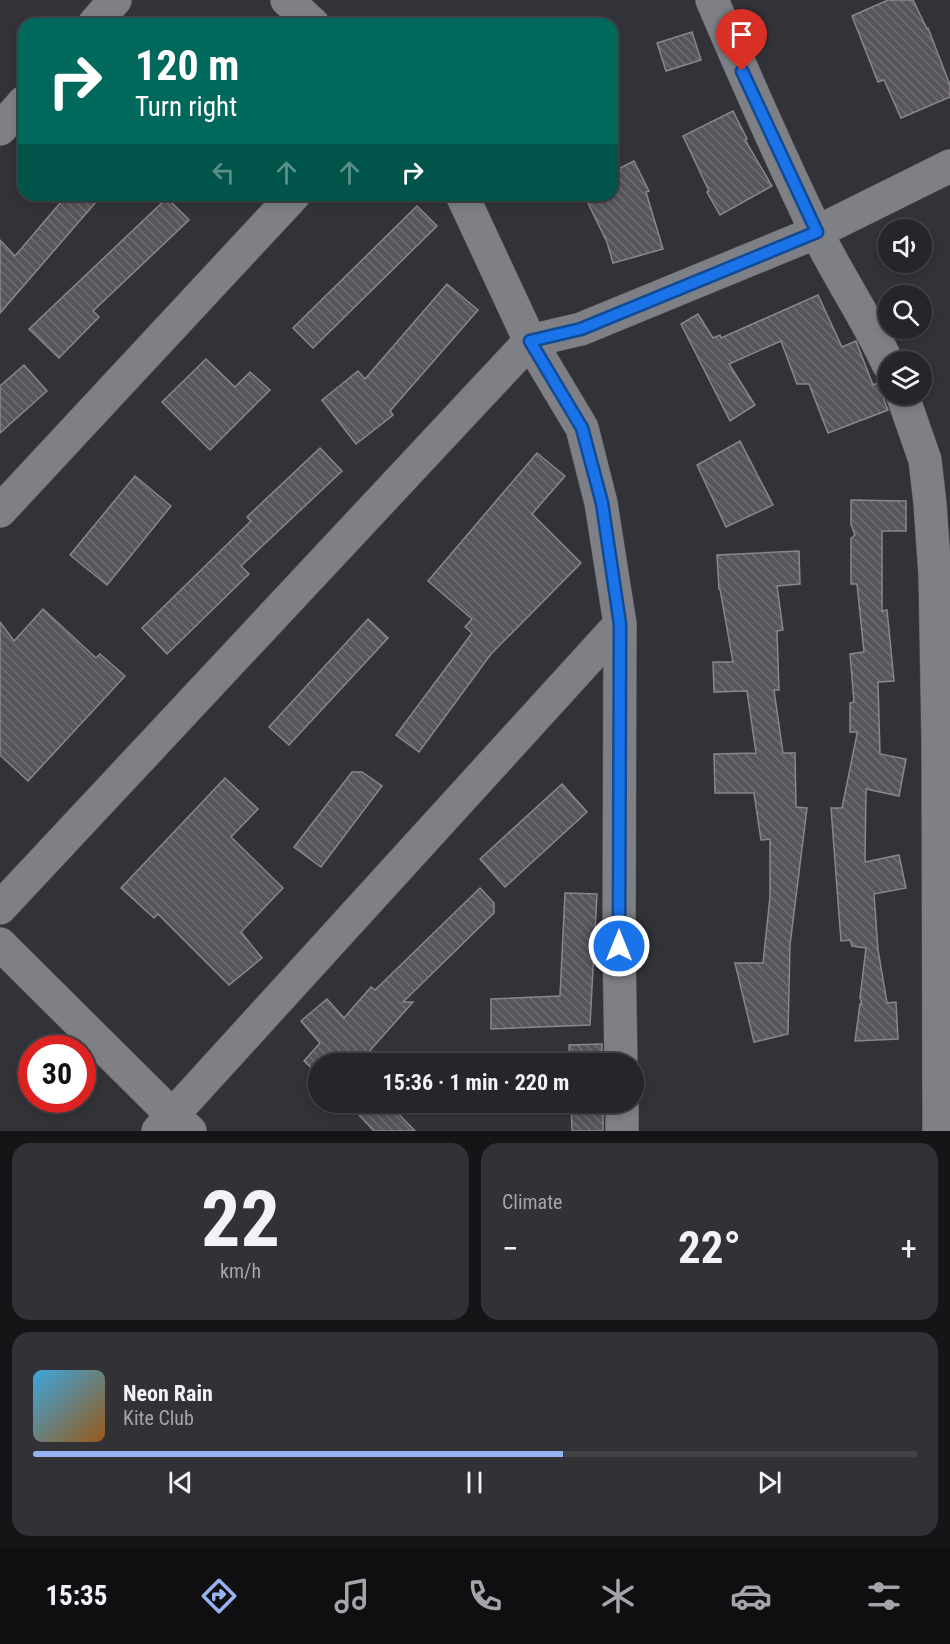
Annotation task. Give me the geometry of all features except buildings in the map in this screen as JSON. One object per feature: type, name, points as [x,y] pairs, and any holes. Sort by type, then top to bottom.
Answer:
[{"type":"street","points":[[99,18],[115,0]]},
{"type":"street","points":[[287,0],[306,18]]},
{"type":"street","points":[[712,0],[742,71],[817,232],[882,351]]},
{"type":"street","points":[[0,129],[18,109]]},
{"type":"street","points":[[0,908],[530,341],[581,329],[817,232],[950,166]]},
{"type":"street","points":[[0,511],[288,201]]},
{"type":"street","points":[[465,201],[530,341],[582,428],[602,503],[620,624],[621,1053]]},
{"type":"street","points":[[906,405],[925,460],[935,575],[939,1131]]},
{"type":"street","points":[[0,944],[173,1126],[620,624]]},
{"type":"street","points":[[622,1113],[622,1131]]},
{"type":"route","points":[[619,946],[620,624],[602,503],[582,428],[530,341],[581,329],[618,315],[817,232],[742,71]]}]
